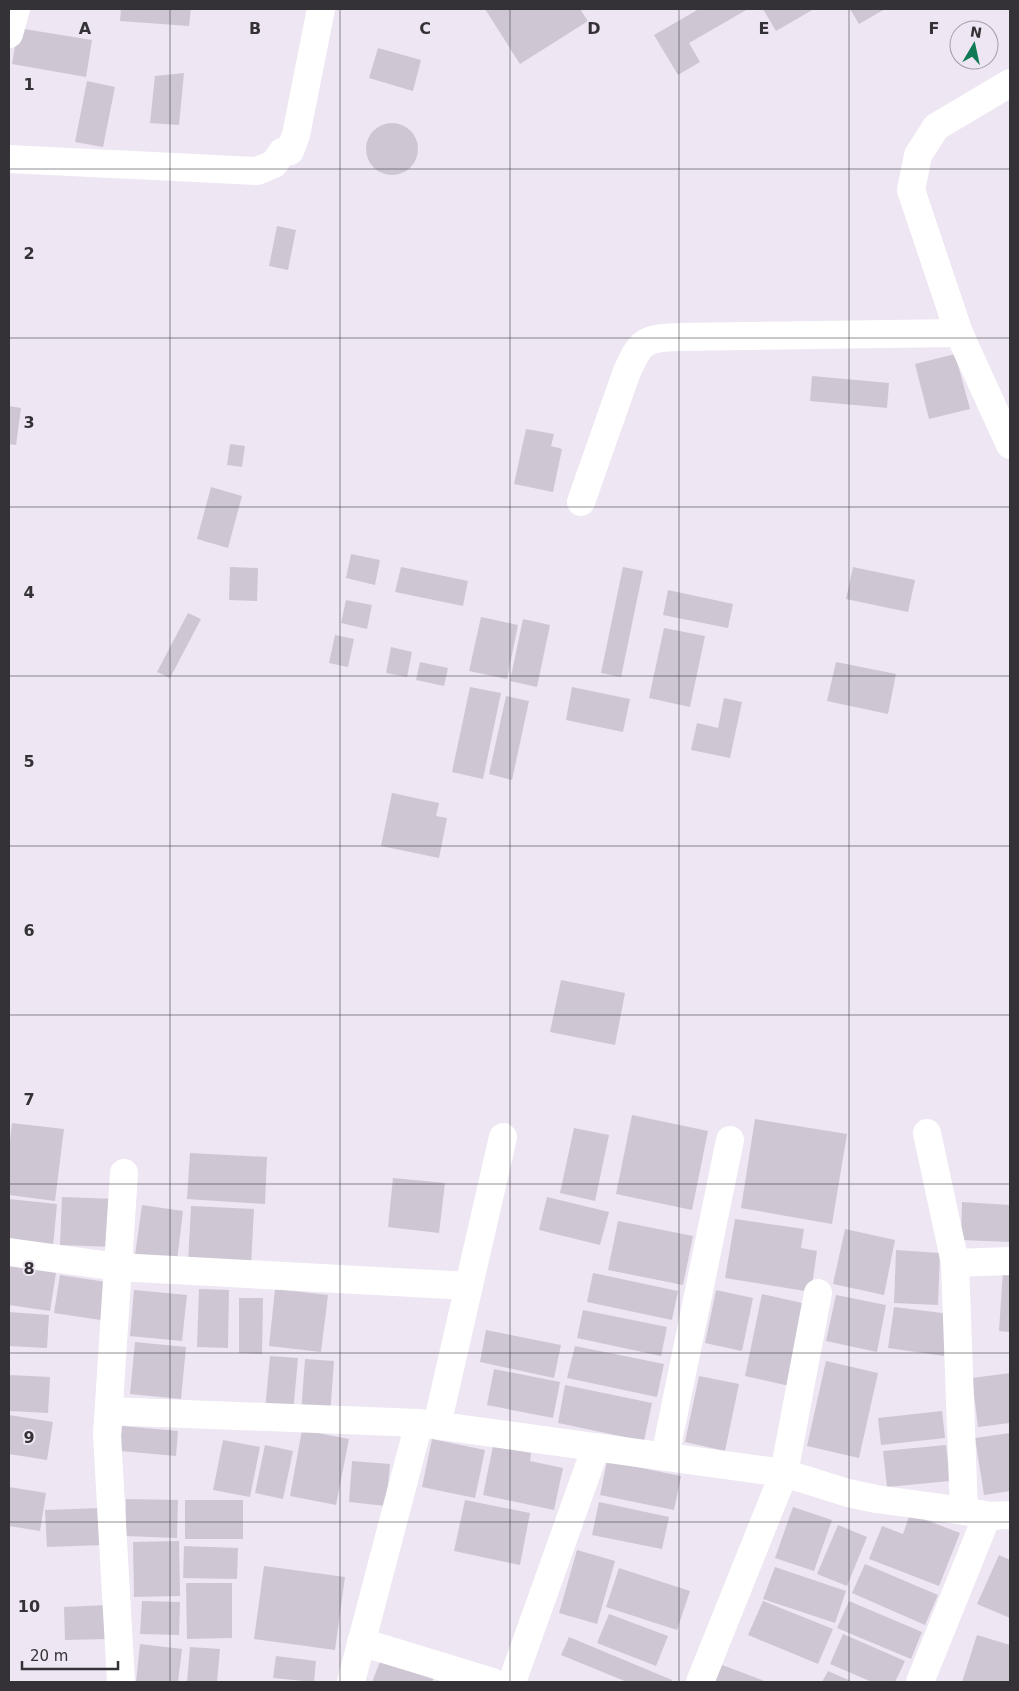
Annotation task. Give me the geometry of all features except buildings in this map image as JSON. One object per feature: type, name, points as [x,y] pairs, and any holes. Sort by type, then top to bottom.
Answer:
[{"type":"street","points":[[9,34],[16,9]]},
{"type":"street","points":[[9,159],[257,171],[274,164],[282,152],[290,151],[296,135],[321,9]]},
{"type":"street","points":[[1010,83],[936,127],[918,154],[911,190],[959,333],[1010,445]]},
{"type":"street","points":[[581,502],[634,354],[646,341],[659,337],[959,333]]},
{"type":"street","points":[[920,1682],[987,1514],[955,1263],[928,1133]]},
{"type":"street","points":[[351,1682],[361,1642],[470,1286],[503,1137]]},
{"type":"street","points":[[665,1456],[730,1140]]},
{"type":"street","points":[[121,1682],[108,1455],[124,1173]]},
{"type":"street","points":[[9,1252],[118,1267],[470,1286]]},
{"type":"street","points":[[955,1263],[1010,1261]]},
{"type":"street","points":[[700,1682],[784,1473],[818,1294]]},
{"type":"street","points":[[109,1411],[428,1424],[784,1473],[848,1493],[876,1499],[987,1514]]},
{"type":"street","points":[[512,1682],[596,1447]]},
{"type":"street","points":[[361,1642],[492,1682]]}]
